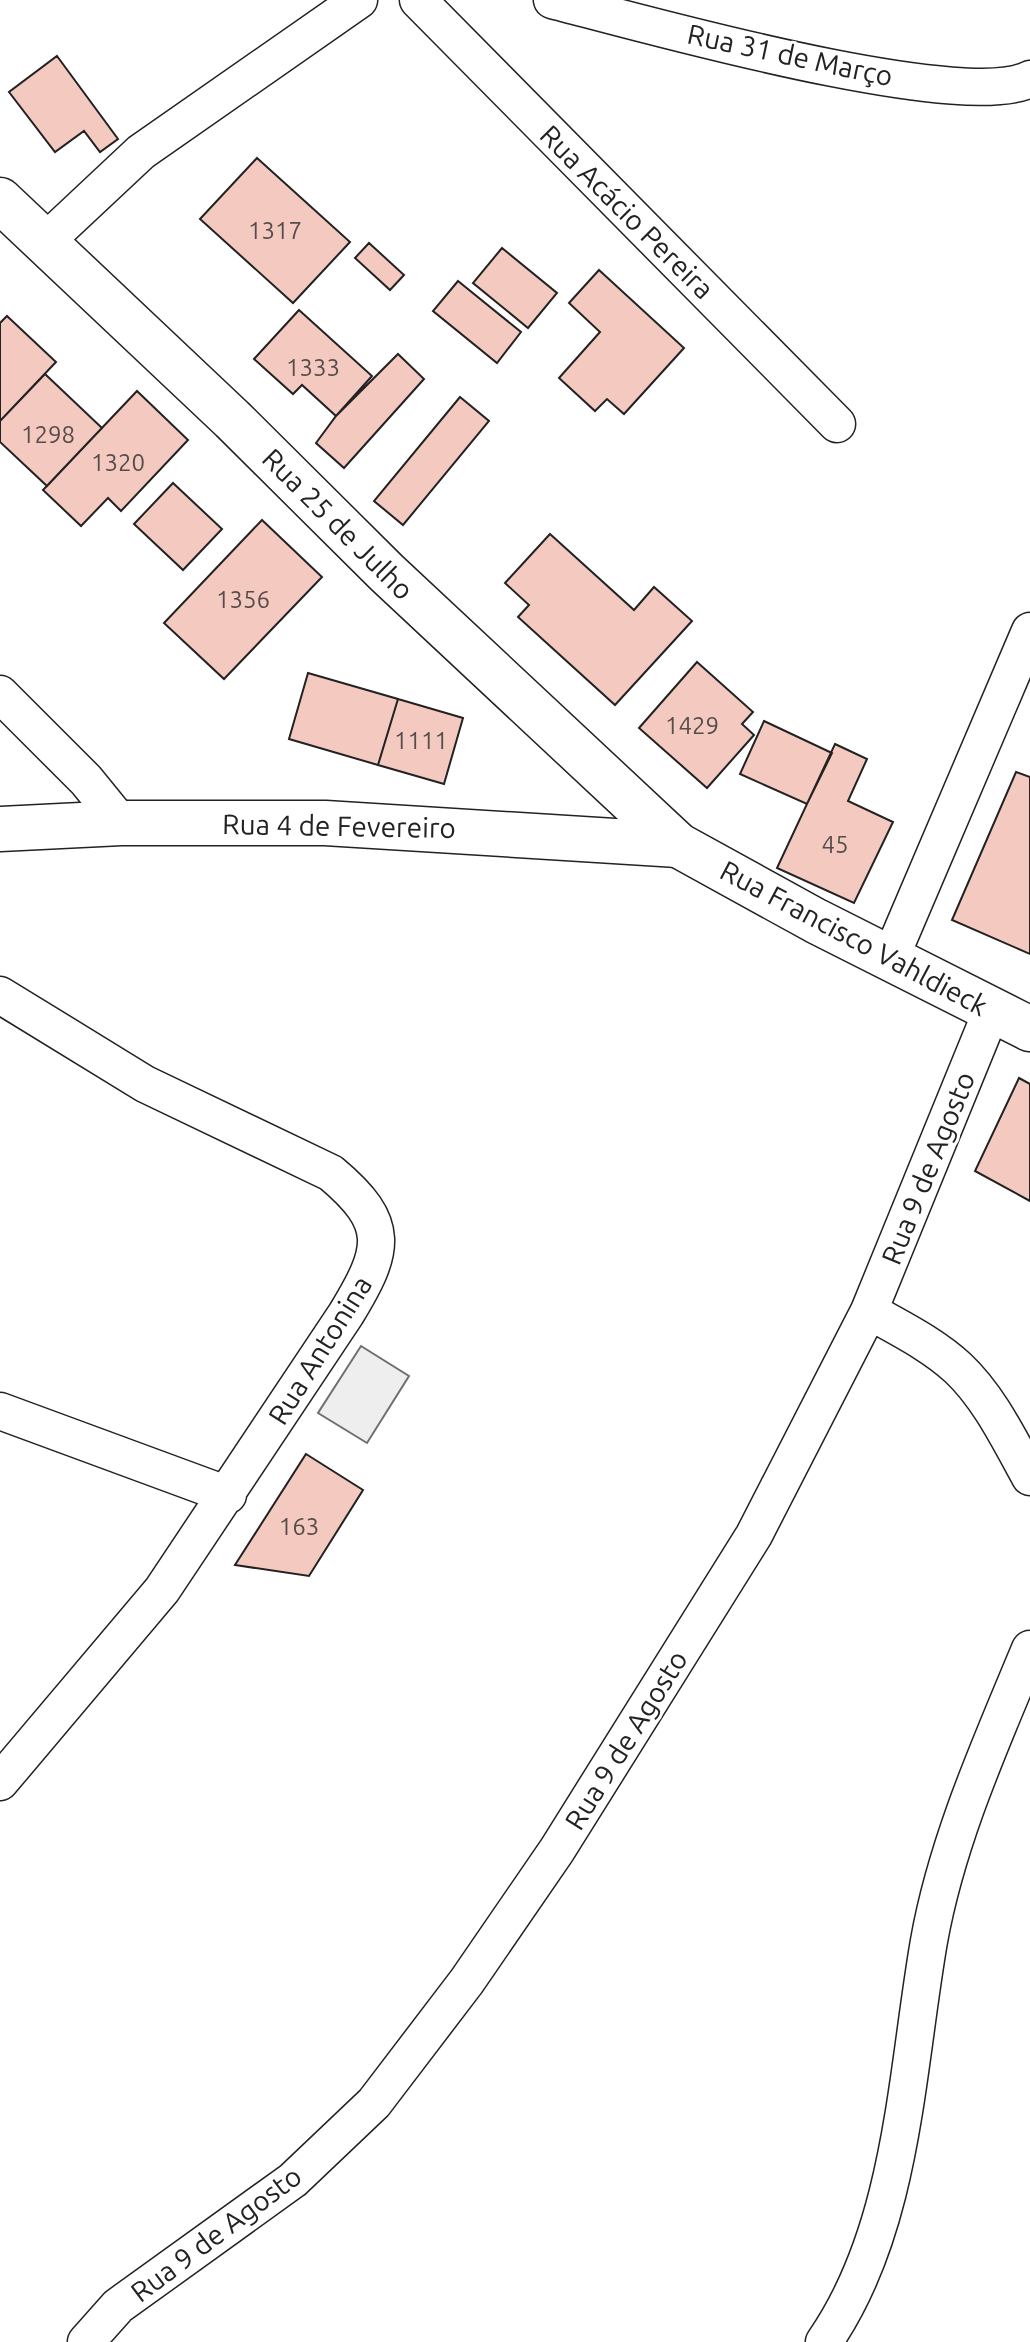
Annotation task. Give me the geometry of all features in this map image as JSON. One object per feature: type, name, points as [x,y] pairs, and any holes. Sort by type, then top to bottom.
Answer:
[{"type":"main road","name":"Rua 25 de Julho","points":[[0,200],[232,419],[443,626],[678,845]]},
{"type":"main road","name":"Rua 4 de Fevereiro","points":[[0,829],[121,823],[325,823],[678,845]]},
{"type":"main road","name":"Rua Francisco Vahldieck","points":[[678,845],[890,959],[1030,1029]]},
{"type":"street","points":[[44,243],[141,152],[359,0]]},
{"type":"street","name":"Rua Acácio Pereira","points":[[418,0],[837,424]]},
{"type":"street","name":"Rua 31 de Março","points":[[552,0],[707,39],[885,77],[972,89],[1030,79]]},
{"type":"street","points":[[890,959],[1030,631]]},
{"type":"street","points":[[0,694],[86,780],[121,823]]},
{"type":"street","name":"Rua Antonina","points":[[0,995],[145,1084],[331,1173],[357,1194],[375,1221],[376,1254],[367,1279],[228,1495],[162,1590],[8,1766]]},
{"type":"street","name":"Rua 9 de Agosto","points":[[86,2342],[118,2306],[293,2180],[374,2103],[467,1981],[557,1850],[738,1562],[869,1311],[992,1010]]},
{"type":"street","points":[[869,1311],[916,1337],[959,1369],[998,1420],[1030,1477]]},
{"type":"street","points":[[0,1411],[228,1495]]},
{"type":"street","points":[[824,2342],[848,2302],[899,2151],[930,1939],[940,1898],[988,1751],[1030,1649]]},
{"type":"shaded area","points":[[361,1346],[409,1376],[367,1443],[318,1413]]},
{"type":"building","points":[[57,56],[118,139],[100,152],[84,131],[55,152],[9,92]]},
{"type":"building","points":[[257,158],[350,242],[293,303],[200,219]]},
{"type":"building","points":[[369,243],[404,275],[390,290],[355,258]]},
{"type":"building","points":[[502,248],[557,293],[528,328],[473,283]]},
{"type":"building","points":[[599,270],[684,348],[624,414],[607,399],[595,411],[559,378],[600,332],[569,303]]},
{"type":"building","points":[[458,281],[521,332],[497,363],[433,311]]},
{"type":"building","points":[[299,310],[372,376],[336,416],[302,385],[293,394],[254,359]]},
{"type":"building","points":[[7,316],[56,362],[0,421],[0,323]]},
{"type":"building","points":[[398,354],[424,379],[344,468],[316,443],[336,416]]},
{"type":"building","points":[[45,374],[102,428],[47,486],[0,442],[0,421]]},
{"type":"building","points":[[137,391],[188,440],[121,511],[108,498],[81,526],[43,490]]},
{"type":"building","points":[[460,397],[489,421],[403,525],[374,501]]},
{"type":"building","points":[[173,483],[222,529],[183,570],[134,524]]},
{"type":"building","points":[[262,520],[322,577],[224,679],[164,623]]},
{"type":"building","points":[[550,534],[634,610],[654,587],[692,621],[615,705],[518,617],[529,605],[505,583]]},
{"type":"building","points":[[697,662],[753,712],[742,724],[754,735],[707,788],[639,728]]},
{"type":"building","points":[[308,673],[398,699],[378,765],[289,739]]},
{"type":"building","points":[[398,699],[463,718],[444,784],[378,765]]},
{"type":"building","points":[[764,721],[832,753],[807,804],[740,774]]},
{"type":"building","points":[[835,744],[867,759],[848,801],[893,822],[854,903],[777,868]]},
{"type":"building","points":[[1016,772],[1030,777],[1030,954],[952,920]]},
{"type":"building","points":[[1019,1078],[1030,1084],[1030,1201],[975,1171]]},
{"type":"building","points":[[306,1454],[363,1490],[309,1576],[235,1565]]}]
